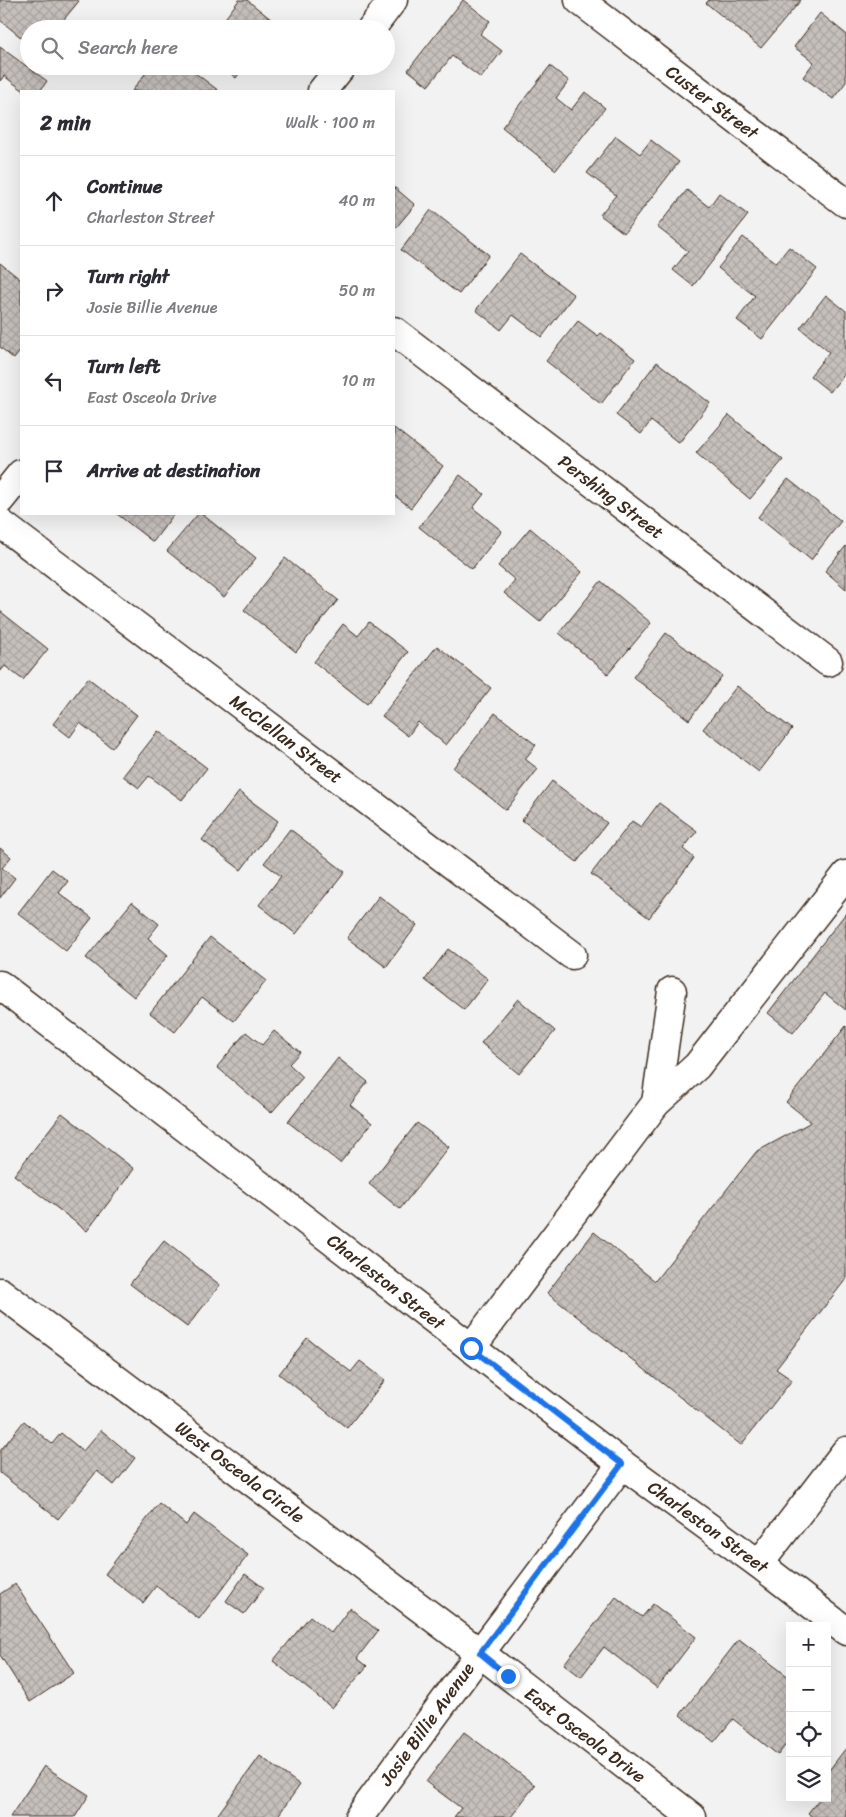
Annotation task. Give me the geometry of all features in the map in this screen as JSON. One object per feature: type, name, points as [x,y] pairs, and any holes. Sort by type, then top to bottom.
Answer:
[{"type":"street","points":[[378,20],[393,0]]},
{"type":"street","name":"Custer Street","points":[[579,0],[846,203]]},
{"type":"street","points":[[323,90],[335,75]]},
{"type":"street","name":"Pershing Street","points":[[395,332],[828,662]]},
{"type":"street","points":[[0,500],[20,475]]},
{"type":"street","name":"McClellan Street","points":[[0,523],[572,955]]},
{"type":"street","points":[[471,1348],[656,1103],[698,1066],[846,875]]},
{"type":"street","name":"Charleston Street","points":[[0,985],[622,1464],[846,1630]]},
{"type":"street","points":[[656,1103],[672,991]]},
{"type":"street","name":"West Osceola Circle","points":[[0,1292],[480,1653]]},
{"type":"street","points":[[759,1564],[846,1450]]},
{"type":"street","name":"Josie Billie Avenue","points":[[359,1817],[622,1464]]},
{"type":"street","name":"East Osceola Drive","points":[[480,1653],[692,1817]]},
{"type":"building","points":[[0,0],[79,1],[63,20],[20,20],[20,37],[0,20]]},
{"type":"building","points":[[239,0],[247,0],[272,20],[224,20]]},
{"type":"building","points":[[463,0],[490,21],[480,34],[502,51],[481,78],[452,56],[428,86],[408,70]]},
{"type":"building","points":[[709,0],[801,0],[761,48],[706,3]]},
{"type":"building","points":[[820,13],[846,34],[846,82],[833,99],[803,77],[814,62],[794,47]]},
{"type":"building","points":[[0,47],[20,61],[20,75],[39,75],[47,81],[41,90],[23,90],[4,76],[0,81]]},
{"type":"building","points":[[550,66],[569,81],[556,98],[571,110],[585,92],[605,108],[556,170],[502,127]]},
{"type":"building","points":[[144,75],[198,75],[218,90],[133,90]]},
{"type":"building","points":[[616,136],[640,154],[651,140],[679,162],[624,233],[600,215],[616,195],[587,173]]},
{"type":"building","points":[[395,188],[415,205],[395,229]]},
{"type":"building","points":[[687,190],[709,207],[719,193],[748,215],[693,286],[673,270],[688,251],[657,227]]},
{"type":"building","points":[[431,210],[489,255],[459,294],[401,250]]},
{"type":"building","points":[[743,237],[776,263],[789,247],[817,269],[762,339],[737,320],[755,296],[718,268]]},
{"type":"building","points":[[520,254],[574,295],[542,337],[513,315],[501,330],[476,310]]},
{"type":"building","points":[[0,263],[20,279],[20,351],[14,359],[0,347]]},
{"type":"building","points":[[826,295],[846,311],[846,372],[830,392],[810,376],[829,352],[800,328]]},
{"type":"building","points":[[578,321],[598,336],[601,333],[635,359],[601,404],[546,361]]},
{"type":"building","points":[[657,362],[710,403],[679,443],[651,421],[641,434],[616,415]]},
{"type":"building","points":[[729,415],[783,460],[750,499],[696,453]]},
{"type":"building","points":[[395,429],[443,466],[411,508],[395,496]]},
{"type":"building","points":[[460,475],[484,494],[473,508],[502,531],[472,569],[419,527]]},
{"type":"building","points":[[788,479],[841,521],[811,560],[758,517]]},
{"type":"building","points":[[118,515],[173,515],[153,542]]},
{"type":"building","points":[[197,515],[203,515],[256,558],[224,597],[167,551]]},
{"type":"building","points":[[530,528],[582,572],[540,622],[504,593],[515,580],[498,566]]},
{"type":"building","points":[[846,546],[846,589],[825,571]]},
{"type":"building","points":[[285,558],[338,600],[296,652],[244,610]]},
{"type":"building","points":[[601,581],[651,623],[608,674],[559,633]]},
{"type":"building","points":[[0,611],[48,649],[23,680],[5,666],[0,672]]},
{"type":"building","points":[[369,622],[408,652],[367,704],[314,662],[343,624],[358,636]]},
{"type":"building","points":[[666,633],[722,676],[689,720],[633,677]]},
{"type":"building","points":[[437,646],[491,688],[446,745],[418,722],[408,736],[382,716]]},
{"type":"building","points":[[88,678],[137,715],[112,748],[80,723],[70,737],[53,724]]},
{"type":"building","points":[[737,686],[792,729],[759,772],[703,729]]},
{"type":"building","points":[[495,713],[536,745],[525,759],[538,769],[506,810],[453,768]]},
{"type":"building","points":[[158,731],[207,768],[182,800],[149,776],[139,788],[123,776]]},
{"type":"building","points":[[552,781],[607,823],[577,862],[522,820]]},
{"type":"building","points":[[239,792],[278,821],[241,870],[202,840]]},
{"type":"building","points":[[659,803],[697,831],[683,849],[694,858],[649,918],[591,874],[632,821],[641,827]]},
{"type":"building","points":[[290,829],[345,872],[296,934],[259,905],[281,876],[264,863]]},
{"type":"building","points":[[0,848],[11,857],[2,868],[15,878],[0,898]]},
{"type":"building","points":[[52,869],[68,881],[59,893],[92,918],[66,951],[18,913]]},
{"type":"building","points":[[379,896],[417,925],[386,967],[347,938]]},
{"type":"building","points":[[132,902],[159,924],[148,938],[168,955],[134,997],[86,958]]},
{"type":"building","points":[[846,913],[846,1010],[825,993],[793,1033],[768,1013]]},
{"type":"building","points":[[210,937],[266,981],[234,1021],[202,997],[175,1032],[150,1013]]},
{"type":"building","points":[[448,949],[488,979],[464,1010],[425,980]]},
{"type":"building","points":[[518,999],[555,1031],[519,1074],[481,1043]]},
{"type":"building","points":[[846,1026],[846,1279],[776,1369],[792,1380],[741,1445],[547,1293],[594,1232],[655,1281],[756,1152],[811,1122],[786,1102]]},
{"type":"building","points":[[274,1031],[300,1052],[289,1064],[303,1077],[271,1113],[217,1067],[246,1032],[262,1045]]},
{"type":"building","points":[[338,1058],[368,1082],[350,1105],[372,1123],[340,1163],[288,1122]]},
{"type":"building","points":[[62,1113],[134,1169],[87,1231],[14,1175]]},
{"type":"building","points":[[417,1123],[449,1147],[400,1209],[369,1184]]},
{"type":"building","points":[[164,1241],[220,1285],[187,1327],[130,1284]]},
{"type":"building","points":[[307,1338],[351,1372],[360,1361],[385,1380],[347,1428],[279,1374]]},
{"type":"building","points":[[24,1421],[52,1444],[61,1433],[83,1451],[101,1430],[135,1458],[114,1485],[97,1471],[58,1519],[0,1473],[0,1451]]},
{"type":"building","points":[[159,1503],[186,1525],[194,1514],[248,1555],[199,1619],[156,1586],[143,1603],[105,1574]]},
{"type":"building","points":[[245,1574],[264,1588],[244,1614],[226,1601]]},
{"type":"building","points":[[15,1584],[74,1673],[30,1702],[0,1655],[0,1594]]},
{"type":"building","points":[[616,1597],[642,1617],[653,1604],[696,1637],[657,1688],[604,1647],[581,1677],[564,1664]]},
{"type":"building","points":[[350,1608],[378,1631],[357,1658],[367,1666],[332,1708],[273,1661],[310,1616],[331,1633]]},
{"type":"building","points":[[739,1639],[786,1675],[786,1744],[778,1755],[733,1719],[714,1742],[680,1715]]},
{"type":"building","points":[[464,1732],[535,1785],[511,1817],[454,1817],[461,1808],[426,1782]]},
{"type":"building","points":[[846,1748],[846,1817],[813,1817],[808,1813],[817,1802],[831,1802],[831,1768]]},
{"type":"building","points":[[260,1756],[300,1785],[277,1817],[216,1817]]},
{"type":"building","points":[[44,1766],[89,1795],[75,1817],[10,1817]]},
{"type":"route","points":[[471,1348],[622,1464],[480,1653],[508,1676]]}]
